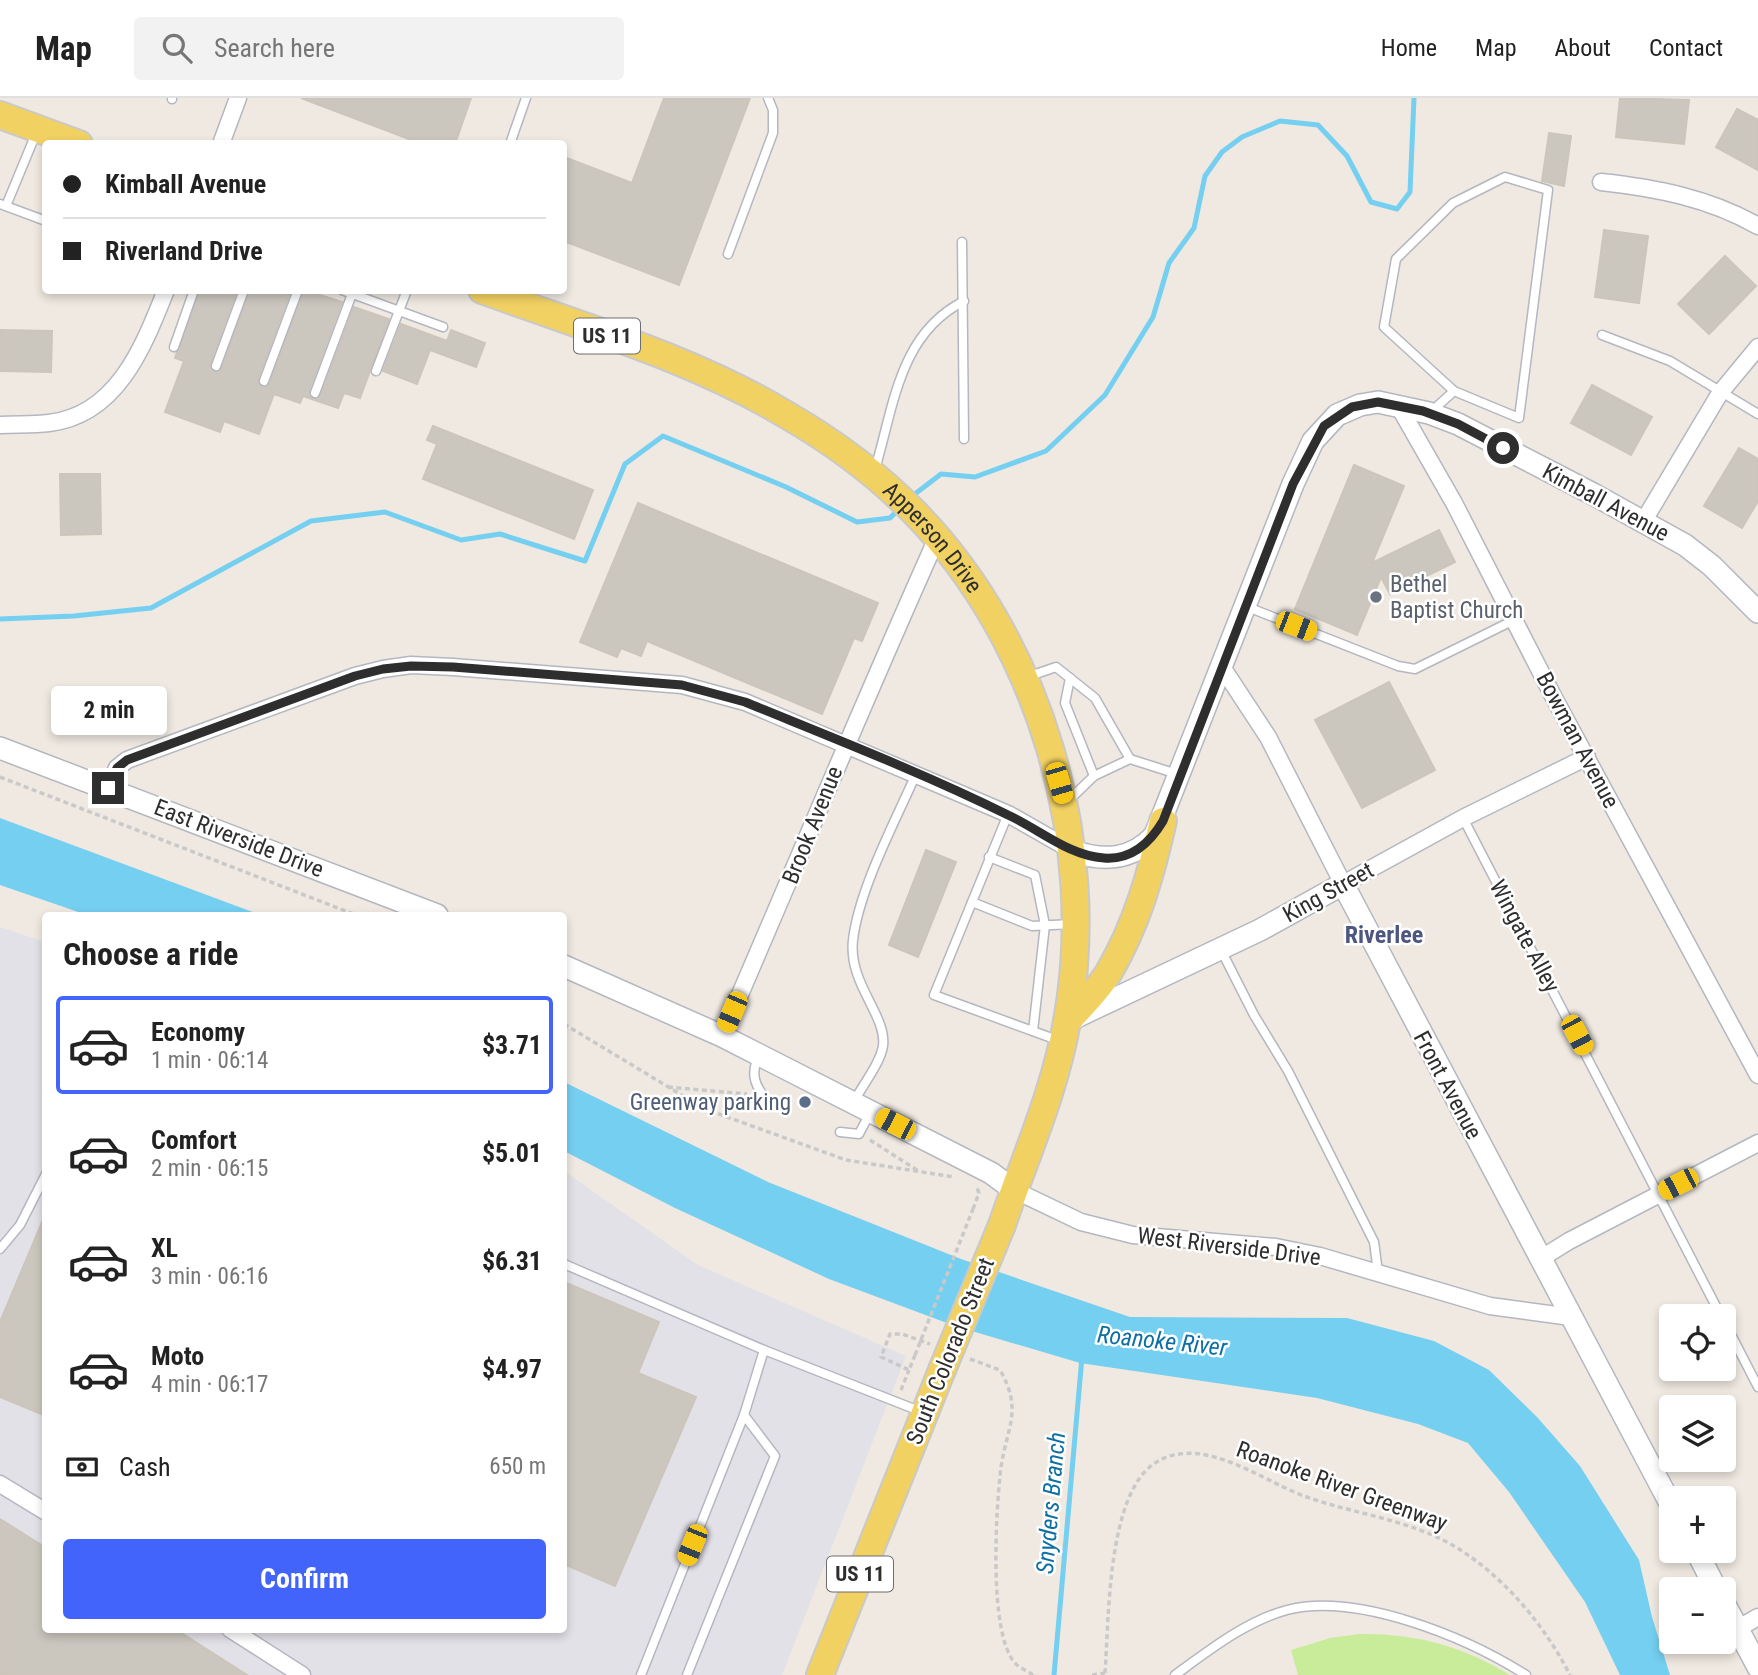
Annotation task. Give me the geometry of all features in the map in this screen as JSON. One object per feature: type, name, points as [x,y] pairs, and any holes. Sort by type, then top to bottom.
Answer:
[{"type":"main road","points":[[0,114],[69,140]]},
{"type":"main road","name":"Apperson Drive","points":[[492,294],[730,385],[784,413],[874,475],[917,515],[937,538],[980,598],[1023,679],[1046,740],[1065,804],[1073,851],[1077,924],[1065,1032]]},
{"type":"main road","points":[[1065,1032],[1108,974],[1130,930],[1150,882],[1163,821]]},
{"type":"main road","name":"South Colorado Street","points":[[820,1675],[1002,1225],[1042,1116],[1065,1032]]},
{"type":"street","points":[[222,140],[238,98]]},
{"type":"street","points":[[1601,182],[1647,187],[1684,195],[1758,226]]},
{"type":"street","points":[[0,425],[51,423],[75,415],[112,391],[142,352],[164,294]]},
{"type":"street","points":[[1643,522],[1720,393],[1758,347]]},
{"type":"street","points":[[108,788],[117,768],[127,760],[355,676],[411,666],[682,685],[745,702],[845,743],[1008,814],[1073,851],[1105,859],[1121,857],[1146,844],[1163,821],[1293,484],[1324,426],[1337,415],[1360,405],[1378,402],[1398,405]]},
{"type":"street","name":"Kimball Avenue","points":[[1398,405],[1458,424],[1685,545],[1713,566],[1758,612]]},
{"type":"street","name":"Bowman Avenue","points":[[1398,405],[1454,503],[1758,1075]]},
{"type":"street","name":"Brook Avenue","points":[[722,1036],[815,822],[845,743],[937,538]]},
{"type":"street","name":"Front Avenue","points":[[1222,667],[1268,737],[1661,1486]]},
{"type":"street","name":"East Riverside Drive","points":[[0,748],[430,912]]},
{"type":"street","name":"King Street","points":[[1065,1032],[1463,818],[1587,757]]},
{"type":"street","points":[[567,967],[759,1054],[991,1173],[1014,1190]]},
{"type":"street","points":[[1540,1259],[1758,1143]]},
{"type":"street","name":"West Riverside Drive","points":[[1014,1190],[1081,1222],[1133,1235],[1276,1247],[1378,1272],[1490,1306],[1571,1317]]},
{"type":"street","points":[[0,1484],[42,1510]]},
{"type":"street","points":[[1758,1617],[1737,1629],[1758,1667]]},
{"type":"street","points":[[236,1633],[302,1675]]},
{"type":"lane","points":[[511,140],[526,98]]},
{"type":"lane","points":[[728,254],[773,133],[773,110],[769,98]]},
{"type":"lane","points":[[38,128],[3,205],[42,220]]},
{"type":"lane","points":[[1505,177],[1548,190],[1519,418],[1454,391],[1384,327],[1396,259],[1453,203],[1505,177]]},
{"type":"lane","points":[[962,242],[964,439]]},
{"type":"lane","points":[[174,347],[193,294]]},
{"type":"lane","points":[[216,366],[243,294]]},
{"type":"lane","points":[[264,381],[297,294]]},
{"type":"lane","points":[[315,393],[352,294],[443,327]]},
{"type":"lane","points":[[376,371],[405,294]]},
{"type":"lane","points":[[874,475],[909,352],[938,318],[964,301]]},
{"type":"lane","points":[[1602,335],[1671,361],[1758,414]]},
{"type":"lane","points":[[1429,413],[1454,391]]},
{"type":"lane","points":[[1245,606],[1398,666],[1415,669],[1514,620]]},
{"type":"lane","points":[[1023,679],[1056,667],[1095,698],[1130,759],[1180,775]]},
{"type":"lane","points":[[1070,678],[1065,702],[1094,776]]},
{"type":"lane","points":[[1065,804],[1094,776],[1130,759]]},
{"type":"lane","points":[[840,1132],[859,1134],[862,1107],[882,1049],[880,1022],[860,985],[854,964],[853,943],[857,921],[916,774]]},
{"type":"lane","points":[[1008,814],[934,995],[1032,1031],[1065,1032]]},
{"type":"lane","name":"Wingate Alley","points":[[1463,818],[1715,1304]]},
{"type":"lane","points":[[989,857],[1035,875],[1045,925],[1032,1031]]},
{"type":"lane","points":[[972,902],[1032,926],[1077,924]]},
{"type":"lane","points":[[1220,949],[1254,1015],[1288,1071],[1374,1242],[1378,1272]]},
{"type":"lane","points":[[759,1054],[752,1070],[757,1087],[763,1095]]},
{"type":"lane","points":[[0,1249],[20,1225],[42,1182]]},
{"type":"lane","points":[[567,1265],[764,1350],[925,1413]]},
{"type":"lane","points":[[1736,1344],[1758,1387]]},
{"type":"lane","points":[[641,1675],[744,1415],[764,1350]]},
{"type":"lane","points":[[687,1675],[775,1456],[744,1415]]},
{"type":"lane","points":[[1175,1675],[1270,1616],[1301,1607],[1318,1606],[1357,1609],[1404,1621],[1481,1650],[1526,1675]]},
{"type":"path","points":[[0,777],[348,912]]},
{"type":"path","points":[[567,1026],[705,1109],[846,1160],[960,1177]]},
{"type":"path","points":[[667,1086],[745,1096],[757,1087]]},
{"type":"path","points":[[859,1134],[918,1171]]},
{"type":"path","points":[[898,1402],[979,1193],[973,1180]]},
{"type":"path","points":[[909,1370],[881,1357],[890,1334],[902,1334],[948,1358],[1000,1370],[1012,1390],[1013,1423],[1001,1466],[996,1595],[1004,1642],[1015,1663],[1033,1675]]},
{"type":"path","name":"Roanoke River Greenway","points":[[1092,1675],[1106,1674],[1117,1530],[1127,1497],[1153,1464],[1181,1454],[1198,1454],[1252,1472],[1303,1495],[1398,1521],[1459,1549],[1509,1589],[1570,1675]]},
{"type":"shaded area","points":[[0,927],[42,941],[42,1633],[567,1633],[567,1173],[698,1265],[906,1356],[782,1675],[0,1675]]},
{"type":"green space","points":[[1359,1634],[1399,1636],[1438,1643],[1474,1656],[1510,1675],[1298,1675],[1291,1650],[1330,1638]]},
{"type":"water","points":[[0,818],[253,912],[78,912],[0,885]]},
{"type":"water","name":"Roanoke River","points":[[567,1083],[768,1182],[961,1259],[1130,1317],[1347,1318],[1434,1341],[1489,1370],[1537,1417],[1580,1466],[1639,1560],[1659,1640],[1659,1654],[1663,1654],[1670,1675],[1620,1675],[1585,1602],[1509,1492],[1468,1443],[1418,1424],[1317,1398],[1080,1363],[955,1326],[829,1279],[675,1208],[567,1153]]},
{"type":"building","points":[[301,98],[471,98],[456,140],[411,140]]},
{"type":"building","points":[[664,98],[750,98],[679,285],[567,242],[567,158],[632,183]]},
{"type":"building","points":[[1620,98],[1689,100],[1684,144],[1616,137]]},
{"type":"building","points":[[1737,109],[1758,120],[1758,170],[1716,147]]},
{"type":"building","points":[[1549,133],[1571,136],[1564,186],[1542,181]]},
{"type":"building","points":[[1604,230],[1648,236],[1639,303],[1595,297]]},
{"type":"building","points":[[1725,256],[1756,286],[1709,334],[1678,304]]},
{"type":"building","points":[[199,294],[236,294],[210,364],[211,370],[216,372],[222,368],[249,294],[290,294],[258,379],[259,385],[264,388],[270,383],[303,294],[317,294],[342,302],[309,391],[313,399],[321,395],[354,307],[389,319],[360,398],[344,393],[338,408],[303,396],[300,403],[274,394],[259,434],[224,421],[220,432],[165,412],[184,361],[175,358]]},
{"type":"building","points":[[401,324],[447,341],[451,330],[485,343],[476,367],[430,350],[417,384],[383,371]]},
{"type":"building","points":[[0,330],[52,331],[51,372],[0,371]]},
{"type":"building","points":[[1592,385],[1652,417],[1631,455],[1571,423]]},
{"type":"building","points":[[433,426],[593,490],[574,539],[423,479],[437,444],[427,440]]},
{"type":"building","points":[[1739,448],[1758,459],[1758,501],[1742,528],[1704,506]]},
{"type":"building","points":[[1354,465],[1404,486],[1372,563],[1439,530],[1455,562],[1390,594],[1381,577],[1357,635],[1295,609]]},
{"type":"building","points":[[60,474],[100,474],[101,534],[61,535]]},
{"type":"building","points":[[638,503],[878,603],[862,641],[854,638],[822,714],[647,641],[641,656],[621,648],[617,657],[580,642]]},
{"type":"building","points":[[1389,682],[1435,770],[1362,808],[1315,720]]},
{"type":"building","points":[[926,850],[956,862],[918,957],[889,945]]},
{"type":"building","points":[[42,1222],[42,1414],[0,1397],[0,1322]]},
{"type":"building","points":[[567,1283],[659,1322],[638,1373],[696,1397],[615,1586],[567,1565]]},
{"type":"building","points":[[0,1519],[42,1545],[42,1633],[181,1633],[247,1675],[0,1675]]},
{"type":"waterway","points":[[911,497],[941,474],[975,477],[1046,451],[1105,395],[1153,317],[1169,263],[1194,228],[1205,176],[1222,152],[1242,137],[1280,121],[1318,125],[1347,156],[1371,202],[1397,209],[1410,192],[1414,98]]},
{"type":"waterway","points":[[0,619],[74,616],[151,608],[311,521],[385,512],[461,540],[500,534],[585,561],[625,464],[663,436],[786,487],[857,522],[890,518],[899,509]]},
{"type":"waterway","name":"Snyders Branch","points":[[1054,1675],[1082,1357]]},
{"type":"place","name":"Bethel Baptist Church","points":[[1376,597]]},
{"type":"place","name":"Greenway parking","points":[[805,1102]]},
{"type":"district","name":"Riverlee","points":[[1384,935]]},
{"type":"route","points":[[108,788],[117,768],[127,760],[355,676],[411,666],[453,667],[682,685],[711,691],[845,743],[1008,814],[1073,851],[1105,859],[1121,857],[1146,844],[1163,821],[1293,484],[1313,441],[1324,426],[1352,407],[1378,402],[1423,411],[1458,424],[1503,448]]}]
